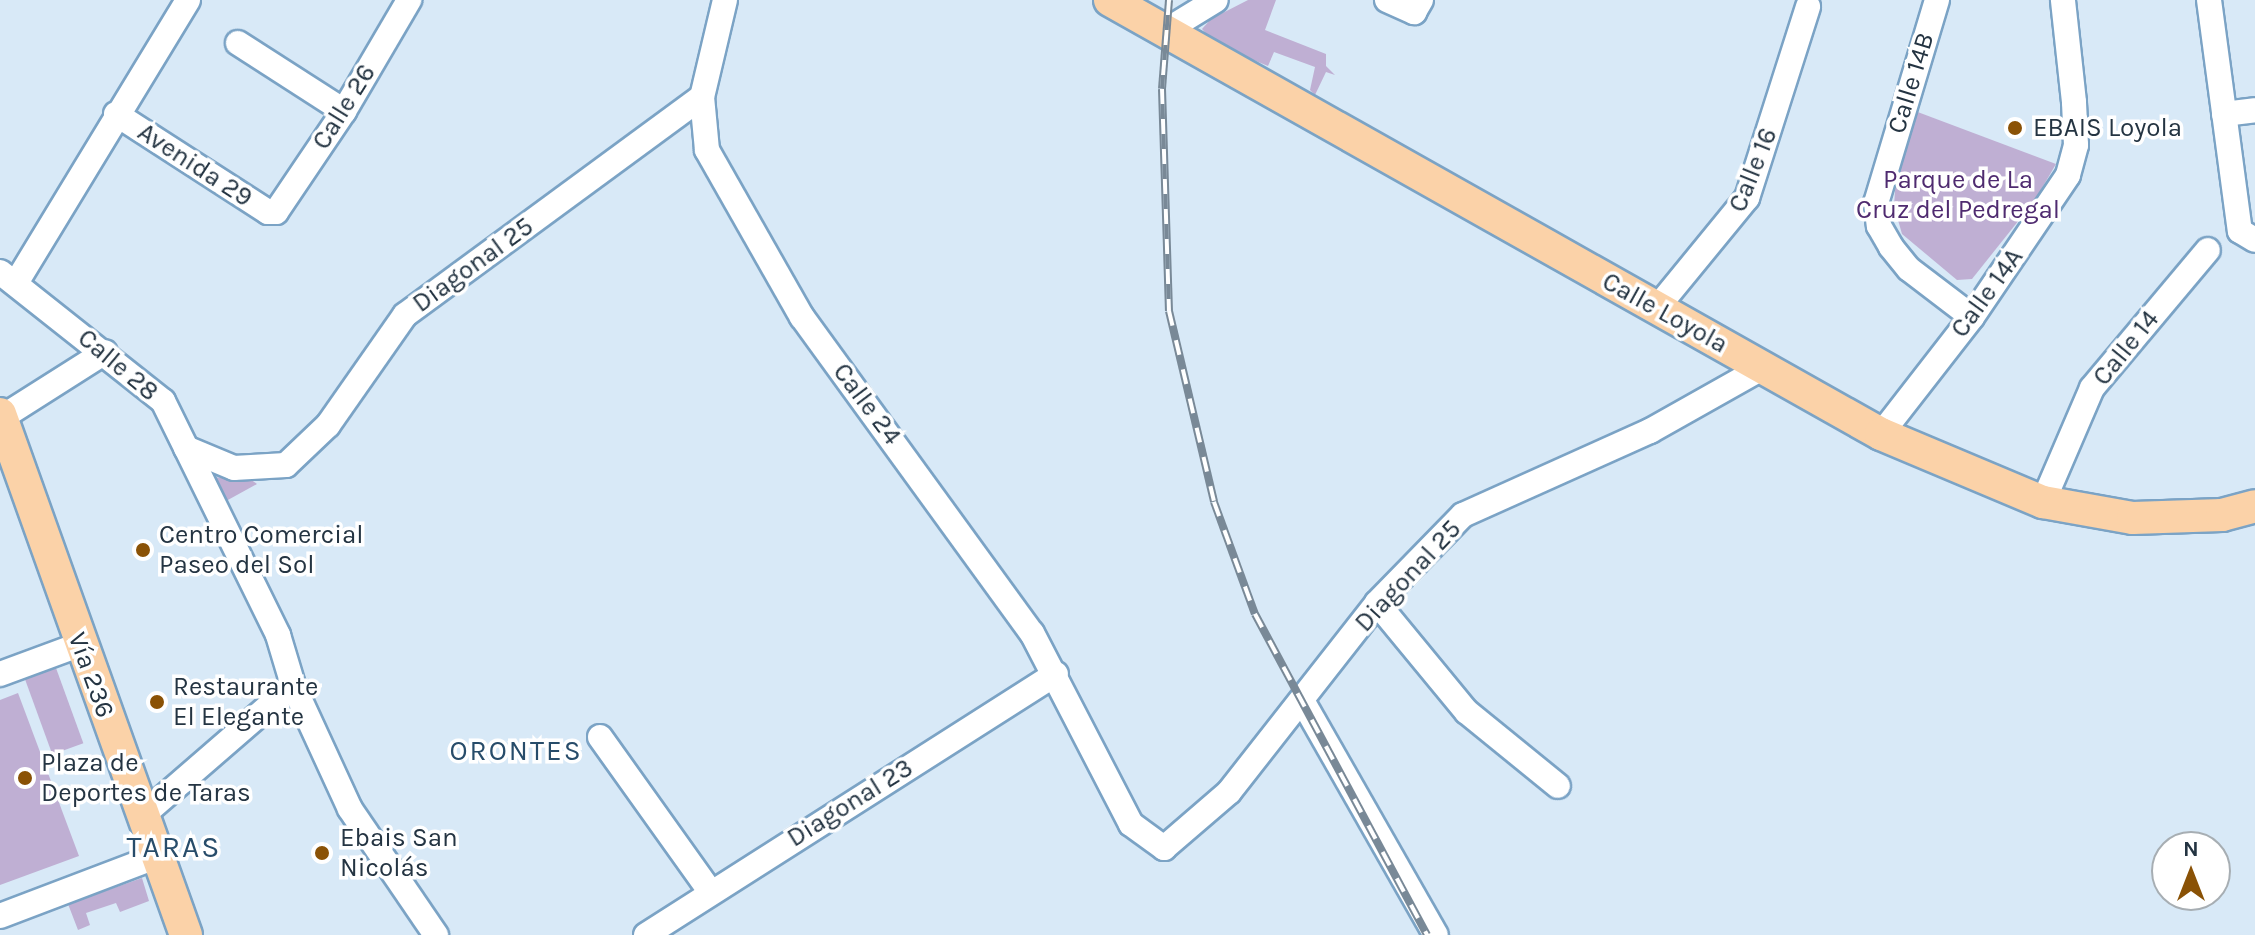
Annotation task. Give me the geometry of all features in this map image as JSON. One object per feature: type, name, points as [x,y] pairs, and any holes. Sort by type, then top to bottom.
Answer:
[{"type":"main road","name":"Calle Loyola","points":[[1110,0],[1881,434],[2043,502],[2133,518],[2222,515],[2255,506]]},
{"type":"main road","name":"Vía 236","points":[[1,416],[7,461],[186,935]]},
{"type":"street","name":"Calle 28","points":[[188,0],[8,278],[163,401],[278,635],[293,685],[350,809],[436,935]]},
{"type":"street","name":"Calle 26","points":[[276,212],[344,111],[409,0]]},
{"type":"street","name":"Calle 24","points":[[725,0],[702,97],[707,150],[802,317],[933,492],[1056,674],[1131,824],[1164,848]]},
{"type":"street","points":[[1167,30],[1216,0]]},
{"type":"street","points":[[1387,0],[1417,6]]},
{"type":"street","name":"Calle 14B","points":[[1937,0],[1876,203],[1879,226],[1900,258],[1972,317]]},
{"type":"street","name":"Calle 14A","points":[[1881,434],[1972,317],[2057,197],[2073,161],[2074,102],[2063,0]]},
{"type":"street","points":[[2210,0],[2240,231],[2251,239]]},
{"type":"street","name":"Calle 16","points":[[1656,309],[1747,198],[1808,7]]},
{"type":"street","points":[[238,43],[344,111]]},
{"type":"street","name":"Diagonal 25","points":[[186,448],[234,468],[286,465],[328,425],[405,315],[702,97]]},
{"type":"street","points":[[2224,114],[2255,110]]},
{"type":"street","name":"Avenida 29","points":[[116,114],[268,212],[276,212]]},
{"type":"street","name":"Calle 14","points":[[2043,502],[2092,388],[2208,250]]},
{"type":"street","points":[[1,416],[105,352]]},
{"type":"street","name":"Diagonal 25","points":[[1164,848],[1229,792],[1303,702],[1377,603],[1463,515],[1650,431],[1762,368]]},
{"type":"street","points":[[1377,603],[1467,712],[1558,786]]},
{"type":"street","points":[[0,674],[79,645]]},
{"type":"street","name":"Diagonal 23","points":[[646,935],[710,891],[1056,674]]},
{"type":"street","points":[[142,816],[293,685]]},
{"type":"street","points":[[1303,702],[1436,935]]},
{"type":"street","points":[[600,737],[710,891]]},
{"type":"street","points":[[0,916],[155,857]]},
{"type":"green space","points":[[1248,0],[1276,0],[1265,30],[1326,54],[1326,66],[1335,75],[1326,72],[1315,95],[1310,90],[1315,67],[1274,52],[1268,66],[1215,44],[1202,29],[1211,19]]},
{"type":"green space","name":"Parque de La Cruz del Pedregal","points":[[1915,111],[2056,164],[2035,200],[1972,279],[1957,280],[1902,234],[1894,206],[1896,176]]},
{"type":"green space","points":[[208,477],[250,479],[257,484],[217,506]]},
{"type":"green space","points":[[56,668],[83,743],[52,754],[25,679]]},
{"type":"green space","name":"Plaza de Deportes de Taras","points":[[18,693],[79,856],[0,885],[0,700]]},
{"type":"green space","points":[[142,878],[149,901],[120,912],[116,903],[86,913],[90,925],[78,930],[68,904]]},
{"type":"railway","points":[[1169,0],[1162,89],[1169,311],[1214,502],[1255,614],[1427,935]]},
{"type":"place","name":"EBAIS Loyola","points":[[2015,128]]},
{"type":"place","name":"Centro Comercial Paseo del Sol","points":[[143,550]]},
{"type":"place","name":"Restaurante El Elegante","points":[[157,702]]},
{"type":"place","name":"Plaza de Deportes de Taras","points":[[25,778]]},
{"type":"place","name":"Ebais San Nicolás","points":[[322,853]]},
{"type":"district","name":"ORONTES","points":[[516,751]]},
{"type":"district","name":"TARAS","points":[[174,847]]}]
